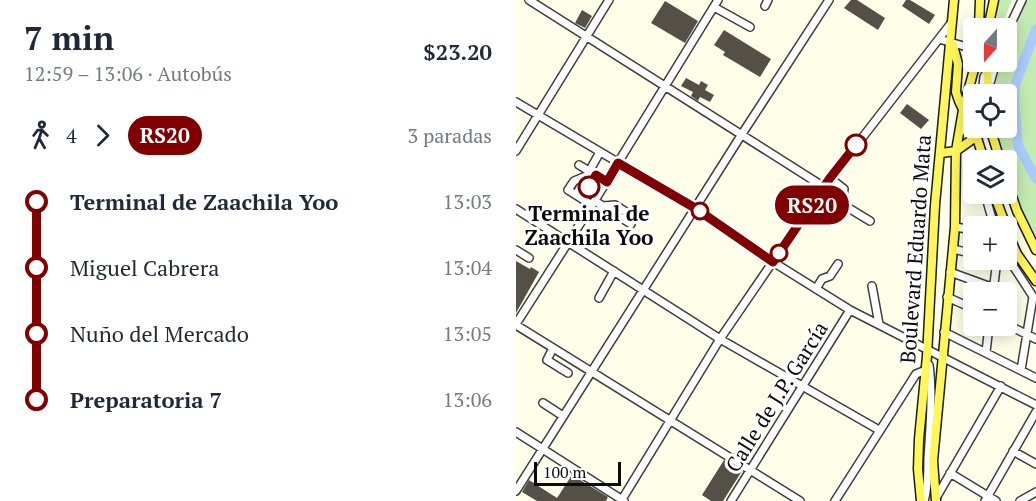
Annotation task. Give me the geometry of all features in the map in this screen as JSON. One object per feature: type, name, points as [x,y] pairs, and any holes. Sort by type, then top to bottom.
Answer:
[{"type":"main road","name":"Boulevard Eduardo Mata","points":[[923,501],[918,469],[919,440],[926,370],[935,205],[954,20],[954,0]]},
{"type":"main road","points":[[980,0],[980,18]]},
{"type":"main road","points":[[990,18],[994,0]]},
{"type":"main road","points":[[952,41],[958,64],[956,92],[963,110]]},
{"type":"main road","name":"Boulevard Eduardo Mata","points":[[936,500],[933,462],[955,227],[956,151],[963,110]]},
{"type":"main road","points":[[941,153],[956,151],[977,138],[982,150]]},
{"type":"main road","points":[[993,138],[997,150]]},
{"type":"main road","points":[[982,150],[985,143],[995,144]]},
{"type":"main road","points":[[1015,204],[1036,250]]},
{"type":"main road","points":[[1017,254],[1036,281]]},
{"type":"street","points":[[529,0],[824,187]]},
{"type":"street","points":[[516,151],[609,0]]},
{"type":"street","points":[[718,0],[594,203],[516,325],[800,501]]},
{"type":"street","points":[[516,491],[829,0]]},
{"type":"street","points":[[1014,18],[1022,0]]},
{"type":"street","points":[[714,8],[750,27]]},
{"type":"street","points":[[516,432],[622,500],[720,339],[830,178],[954,20]]},
{"type":"street","points":[[939,39],[963,45]]},
{"type":"street","points":[[516,102],[695,208],[773,262],[850,310],[879,324],[927,353],[943,357],[1036,405]]},
{"type":"street","points":[[600,152],[579,197],[632,221]]},
{"type":"street","points":[[579,165],[590,174],[607,182]]},
{"type":"street","points":[[830,178],[844,189],[842,204],[870,221]]},
{"type":"street","points":[[516,209],[720,339],[879,430]]},
{"type":"street","points":[[955,227],[963,228]]},
{"type":"street","points":[[952,249],[963,252]]},
{"type":"street","points":[[516,250],[529,258]]},
{"type":"street","points":[[816,290],[822,279],[830,276],[838,264]]},
{"type":"street","points":[[1016,270],[1034,299],[1020,370]]},
{"type":"street","points":[[598,298],[614,271]]},
{"type":"street","points":[[950,272],[974,282]]},
{"type":"street","points":[[872,286],[879,324]]},
{"type":"street","points":[[948,297],[963,304]]},
{"type":"street","name":"Calle de J.P. García","points":[[731,501],[850,310]]},
{"type":"street","points":[[1017,330],[1036,339]]},
{"type":"street","points":[[944,332],[1036,378]]},
{"type":"street","points":[[986,352],[988,336]]},
{"type":"street","points":[[553,348],[547,358],[548,362],[568,374]]},
{"type":"street","points":[[923,501],[928,468],[931,387],[927,353]]},
{"type":"street","points":[[835,501],[916,374],[926,370]]},
{"type":"street","points":[[936,500],[1001,386]]},
{"type":"street","points":[[543,403],[563,416]]},
{"type":"street","points":[[986,498],[1036,412]]},
{"type":"street","points":[[1013,451],[1036,464]]},
{"type":"street","points":[[950,473],[986,498],[996,501]]},
{"type":"street","points":[[1020,501],[1036,492]]},
{"type":"green space","points":[[997,0],[1012,0],[1005,18],[997,18]]},
{"type":"green space","points":[[1022,0],[1036,0],[1036,250],[1017,203],[1017,150],[997,150],[994,138],[1017,138],[1017,84],[994,84],[995,72],[1017,72],[1017,18],[1014,18]]},
{"type":"building","points":[[851,0],[857,0],[885,18],[878,30],[844,8]]},
{"type":"building","points":[[906,0],[910,0],[935,15],[929,24],[902,6]]},
{"type":"building","points":[[665,1],[698,21],[685,43],[651,23]]},
{"type":"building","points":[[582,10],[592,16],[585,28],[575,23]]},
{"type":"building","points":[[724,30],[771,59],[760,77],[723,55],[725,52],[714,45]]},
{"type":"building","points":[[686,78],[699,85],[701,81],[708,85],[705,90],[714,95],[710,102],[700,97],[698,101],[691,96],[693,92],[681,86]]},
{"type":"building","points":[[907,104],[929,120],[921,129],[900,113]]},
{"type":"building","points":[[516,261],[539,272],[516,313]]},
{"type":"building","points":[[724,460],[742,471],[723,501],[711,501],[702,495]]},
{"type":"building","points":[[572,475],[608,497],[606,501],[537,501],[522,492],[529,480],[557,498]]},
{"type":"waterway","points":[[1036,29],[1015,85],[1014,100],[1018,145],[1036,179]]},
{"type":"bus line","name":"RS20","points":[[589,187],[596,175],[607,182],[618,163],[695,208],[773,262],[830,178],[856,145]]},
{"type":"place","name":"Terminal de Zaachila Yoo","points":[[589,187]]}]
